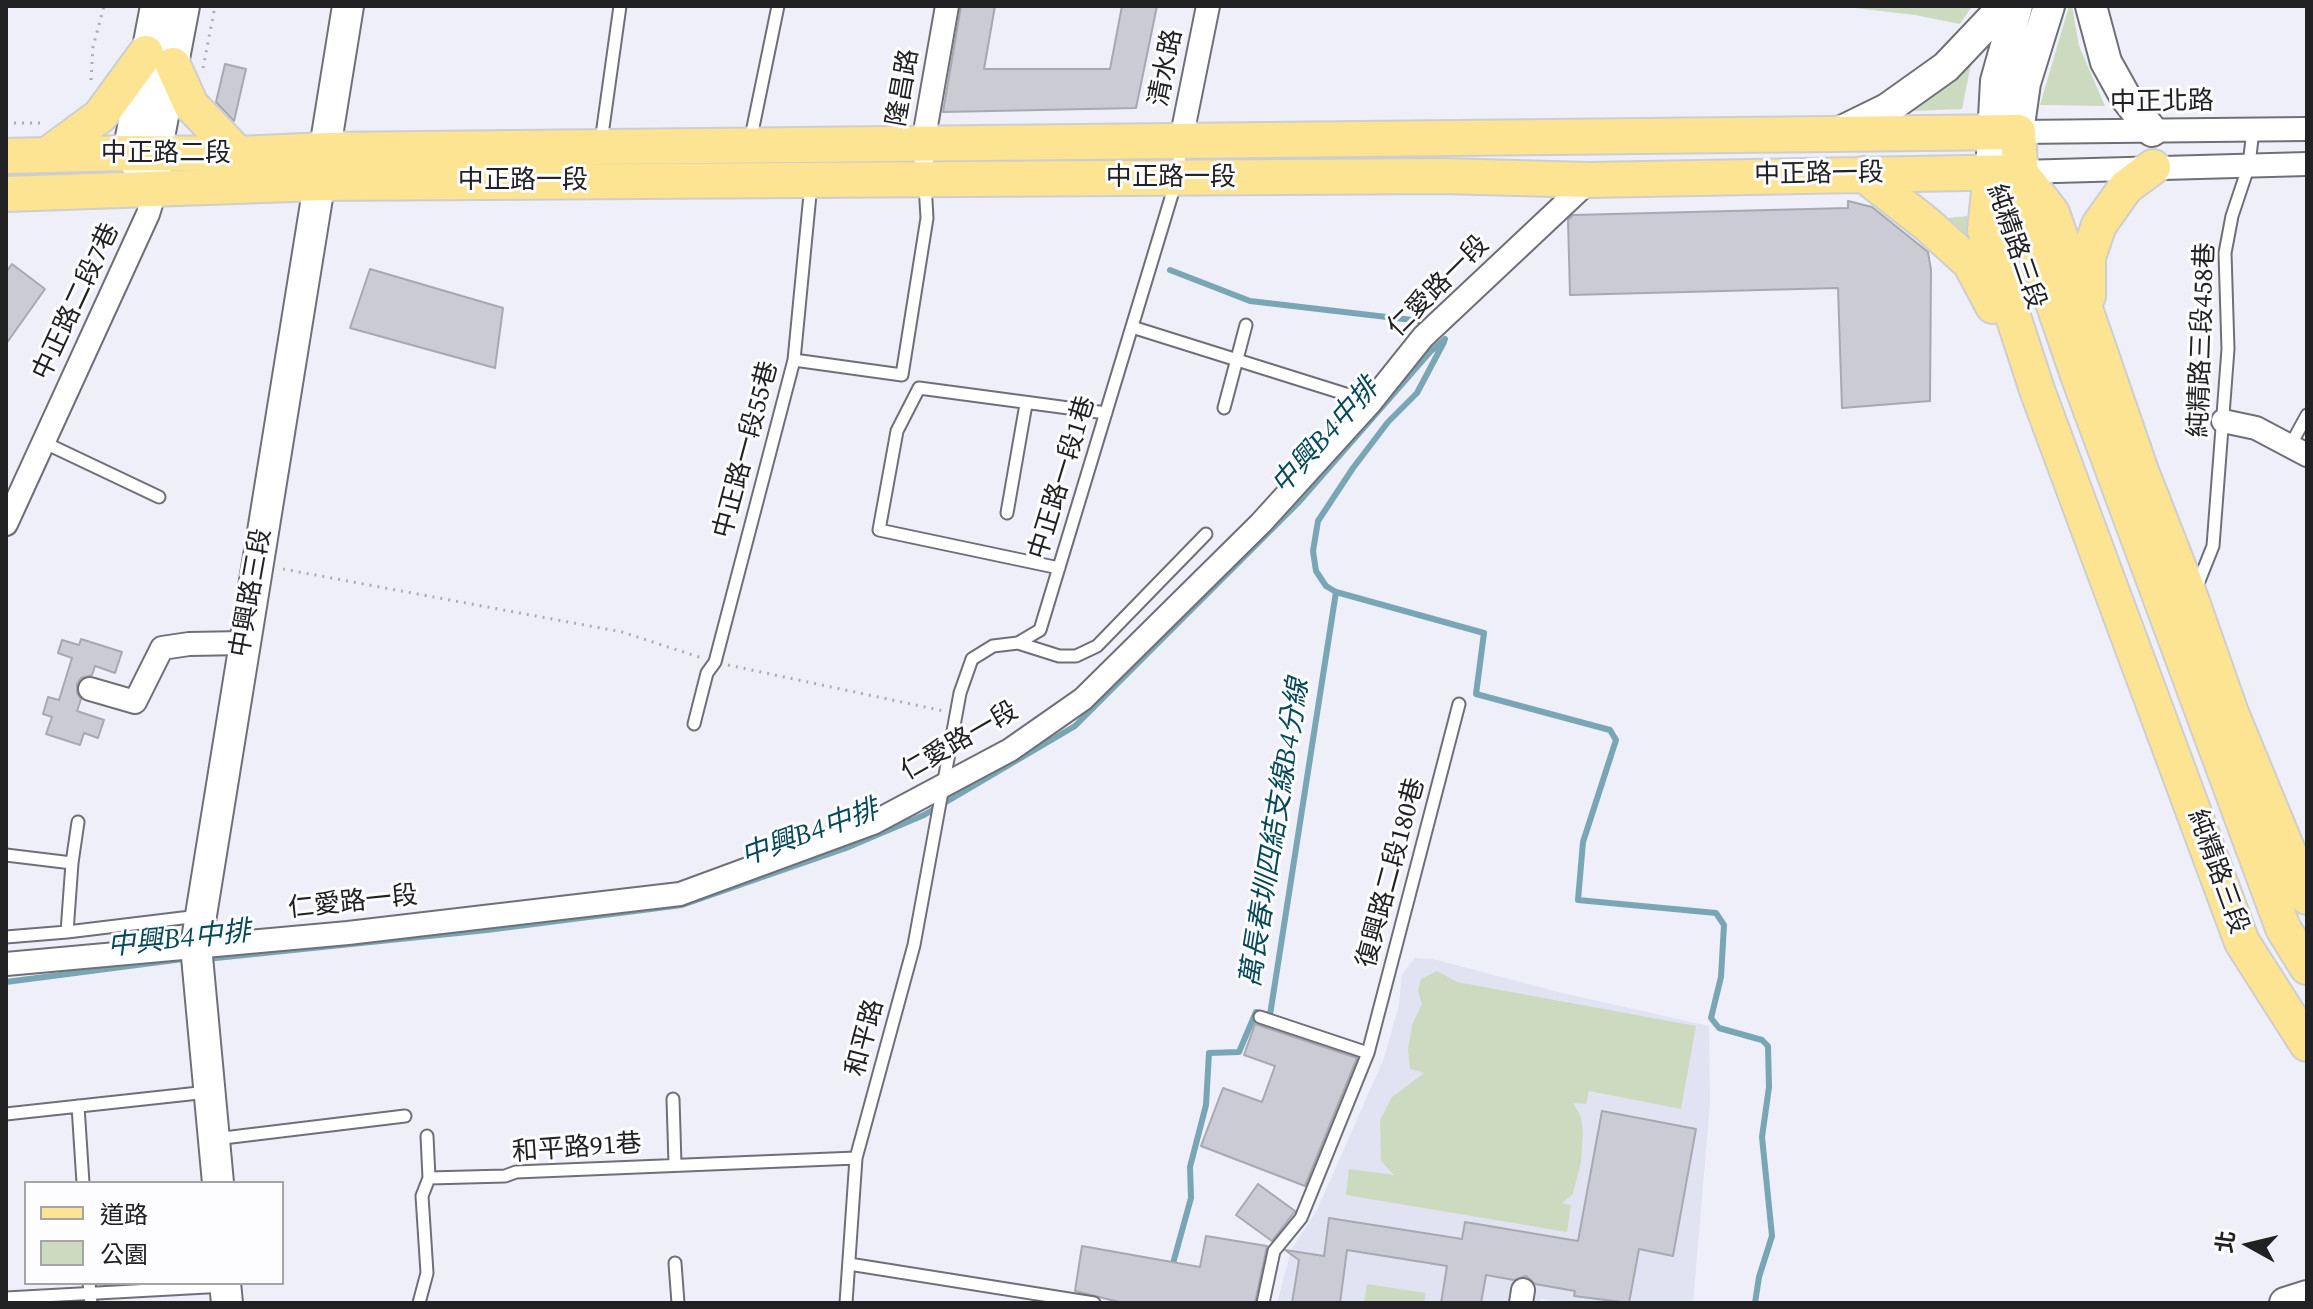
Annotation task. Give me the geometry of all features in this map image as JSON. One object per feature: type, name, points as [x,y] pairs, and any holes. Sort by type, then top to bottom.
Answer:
[{"type":"main road","points":[[46,139],[100,116],[174,62],[191,105],[238,154]]},
{"type":"main road","name":"中正路一段","points":[[324,166],[600,146],[2005,132]]},
{"type":"main road","name":"純精路三段","points":[[2005,132],[2006,173],[2021,271],[2181,712],[2307,1010]]},
{"type":"main road","name":"中正路二段","points":[[6,156],[46,139],[142,153],[238,154],[324,166]]},
{"type":"main road","name":"中正路一段","points":[[324,166],[811,180],[1444,176],[1590,180],[2006,173]]},
{"type":"main road","name":"中正路二段","points":[[6,194],[156,188],[324,166]]},
{"type":"main road","points":[[2094,336],[2087,287],[2088,257],[2099,225],[2126,187],[2153,167]]},
{"type":"main road","name":"純精路三段","points":[[2006,173],[2052,213],[2141,471],[2231,713],[2307,897]]},
{"type":"main road","name":"純精路三段","points":[[2006,173],[1985,230],[2037,390],[2242,942],[2307,1044]]},
{"type":"main road","name":"純精路三段","points":[[2006,173],[2283,928],[2307,967]]},
{"type":"main road","points":[[1863,174],[1970,263],[2037,390]]},
{"type":"street","points":[[156,6],[174,62]]},
{"type":"street","points":[[156,188],[142,153],[174,62],[184,6]]},
{"type":"street","name":"中興路三段","points":[[218,1181],[196,946],[348,6]]},
{"type":"street","name":"隆昌路","points":[[925,179],[923,143],[947,6]]},
{"type":"street","name":"清水路","points":[[1181,140],[1208,6]]},
{"type":"street","points":[[2005,132],[2025,83],[2049,6]]},
{"type":"street","points":[[2091,6],[2106,62],[2126,98],[2152,131]]},
{"type":"street","points":[[2004,8],[1996,81],[2005,132]]},
{"type":"street","points":[[1836,134],[1887,109],[1946,67],[2004,8]]},
{"type":"street","name":"中正北路","points":[[2005,132],[2307,129]]},
{"type":"street","points":[[2006,173],[2307,164]]},
{"type":"street","name":"仁愛路一段","points":[[6,964],[348,933],[680,894],[873,823],[1010,750],[1083,699],[1261,523],[1371,402],[1423,337],[1590,180]]},
{"type":"street","name":"中正路二段7巷","points":[[6,524],[148,214],[156,188]]},
{"type":"street","points":[[2223,421],[2256,428],[2299,450]]},
{"type":"street","points":[[90,689],[135,702],[162,648],[244,643]]},
{"type":"street","points":[[2285,1303],[2307,1296]]},
{"type":"lane","points":[[600,146],[620,6]]},
{"type":"lane","points":[[749,145],[778,6]]},
{"type":"lane","name":"純精路三段458巷","points":[[2191,599],[2213,546],[2228,349],[2225,253],[2232,216],[2249,165],[2253,130]]},
{"type":"lane","name":"中正路一段1巷","points":[[942,785],[955,714],[972,659],[993,646],[1018,643],[1040,630],[1177,178],[1181,140]]},
{"type":"lane","points":[[794,360],[902,375],[927,218],[925,179]]},
{"type":"lane","name":"中正路一段55巷","points":[[694,724],[707,673],[715,662],[794,360],[811,180]]},
{"type":"lane","points":[[1224,408],[1246,325]]},
{"type":"lane","points":[[1132,327],[1371,402]]},
{"type":"lane","points":[[1059,568],[879,530],[897,431],[919,388],[1106,413]]},
{"type":"lane","points":[[1007,513],[1026,404]]},
{"type":"lane","points":[[2299,450],[2307,415]]},
{"type":"lane","points":[[43,442],[159,497]]},
{"type":"lane","points":[[1018,643],[1059,656],[1076,656],[1097,646],[1206,534]]},
{"type":"lane","name":"復興路二段180巷","points":[[1263,1303],[1274,1251],[1301,1218],[1368,1053],[1459,704]]},
{"type":"lane","name":"和平路","points":[[846,1303],[856,1158],[914,945],[942,785]]},
{"type":"lane","points":[[67,932],[78,822]]},
{"type":"lane","points":[[6,855],[72,863]]},
{"type":"lane","points":[[6,937],[201,916]]},
{"type":"lane","points":[[1260,1017],[1368,1053]]},
{"type":"lane","points":[[6,1114],[210,1092]]},
{"type":"lane","points":[[673,1099],[675,1164]]},
{"type":"lane","points":[[78,1106],[83,1181]]},
{"type":"lane","points":[[214,1139],[405,1116]]},
{"type":"lane","points":[[419,1303],[427,1273],[422,1196],[429,1178],[427,1136]]},
{"type":"lane","name":"和平路91巷","points":[[429,1178],[675,1164],[856,1158]]},
{"type":"lane","points":[[675,1263],[678,1303]]},
{"type":"lane","points":[[849,1264],[1094,1303]]},
{"type":"lane","points":[[6,1298],[226,1291]]},
{"type":"path","points":[[91,90],[93,47],[104,6]]},
{"type":"path","points":[[174,62],[215,6]]},
{"type":"path","points":[[6,123],[46,139]]},
{"type":"path","points":[[257,564],[622,632],[715,662],[955,714]]},
{"type":"shaded area","points":[[1415,958],[1433,959],[1562,993],[1709,1026],[1710,1103],[1693,1303],[1564,1303],[1541,1299],[1539,1303],[1277,1303],[1291,1250],[1317,1210],[1384,1058],[1399,1005],[1402,974]]},
{"type":"green space","points":[[1837,6],[1972,6],[1960,24]]},
{"type":"green space","points":[[2069,6],[2072,6],[2079,46],[2105,106],[2040,105]]},
{"type":"green space","points":[[1972,59],[1962,109],[1912,111],[1949,80]]},
{"type":"green space","points":[[1967,216],[1970,247],[1939,219]]},
{"type":"green space","points":[[1437,971],[1457,982],[1696,1026],[1681,1109],[1589,1091],[1586,1104],[1573,1103],[1581,1117],[1583,1133],[1581,1162],[1573,1194],[1562,1203],[1571,1205],[1567,1232],[1346,1195],[1349,1169],[1394,1175],[1381,1161],[1380,1120],[1392,1097],[1424,1073],[1410,1069],[1408,1050],[1412,1025],[1422,1004],[1418,991],[1421,979]]},
{"type":"green space","points":[[1367,1284],[1426,1293],[1424,1303],[1364,1303]]},
{"type":"building","points":[[961,6],[995,6],[984,69],[1110,69],[1122,6],[1157,6],[1136,108],[943,112]]},
{"type":"building","points":[[225,64],[246,69],[234,121],[216,102]]},
{"type":"building","points":[[1848,201],[1872,207],[1928,252],[1931,270],[1930,401],[1842,408],[1838,288],[1570,295],[1568,220],[1573,215],[1848,208]]},
{"type":"building","points":[[12,264],[45,289],[6,344],[6,272]]},
{"type":"building","points":[[370,269],[503,308],[495,368],[350,328]]},
{"type":"building","points":[[81,639],[122,652],[115,673],[95,666],[92,675],[81,678],[77,684],[81,699],[77,711],[104,720],[98,738],[84,733],[80,745],[46,734],[52,717],[43,714],[48,697],[59,700],[72,658],[58,653],[62,640],[79,645]]},
{"type":"building","points":[[1255,1024],[1357,1058],[1305,1186],[1201,1146],[1223,1088],[1262,1102],[1275,1066],[1244,1055]]},
{"type":"building","points":[[1602,1111],[1696,1129],[1673,1256],[1639,1249],[1629,1303],[1574,1296],[1575,1291],[1535,1284],[1526,1276],[1514,1280],[1486,1275],[1481,1303],[1441,1303],[1447,1266],[1347,1250],[1340,1303],[1292,1303],[1299,1260],[1285,1250],[1324,1256],[1329,1218],[1462,1239],[1465,1222],[1578,1241]]},
{"type":"building","points":[[1258,1184],[1295,1211],[1272,1241],[1236,1215]]},
{"type":"building","points":[[1206,1236],[1267,1246],[1255,1303],[1123,1303],[1075,1291],[1082,1246],[1200,1267]]},
{"type":"waterway","points":[[1170,270],[1250,301],[1421,321]]},
{"type":"waterway","name":"中興B4中排","points":[[206,959],[487,930],[682,905],[846,848],[924,815],[1075,726],[1298,503],[1430,352],[1445,339]]},
{"type":"waterway","points":[[1444,342],[1417,393],[1388,422],[1318,521],[1313,551],[1316,571],[1326,586],[1336,592],[1484,633],[1476,694],[1610,730],[1616,740],[1583,842],[1578,900],[1716,913],[1724,925],[1721,977],[1711,1018],[1719,1028],[1762,1040],[1768,1046],[1769,1087],[1762,1137],[1772,1236],[1759,1277],[1755,1303]]},
{"type":"waterway","name":"萬長春圳四結支線B4分線","points":[[1172,1267],[1191,1198],[1190,1167],[1206,1105],[1209,1053],[1239,1052],[1256,1012],[1270,1015],[1336,592]]},
{"type":"waterway","name":"中興B4中排","points":[[6,982],[183,959]]}]
